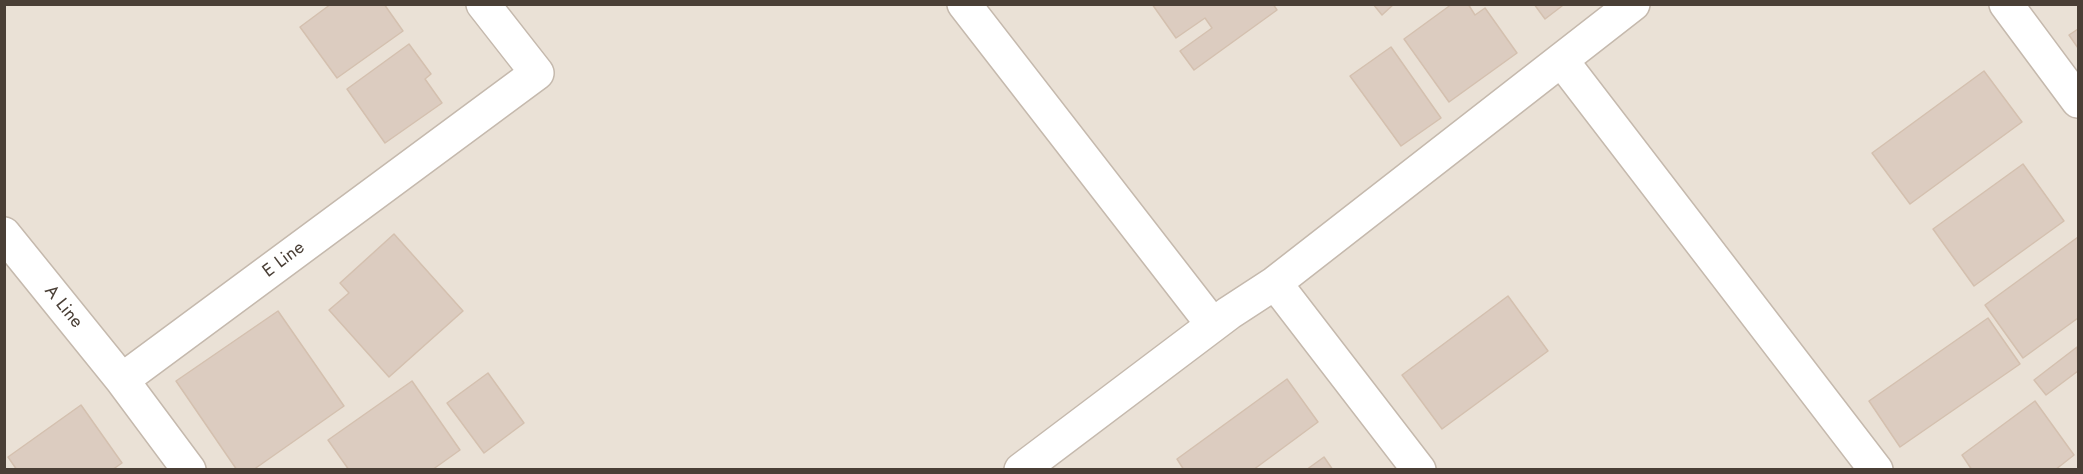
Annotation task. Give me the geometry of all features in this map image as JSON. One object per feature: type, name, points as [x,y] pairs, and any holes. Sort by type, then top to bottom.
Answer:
[{"type":"street","name":"E Line","points":[[122,380],[537,73],[483,4]]},
{"type":"street","points":[[964,4],[1213,325]]},
{"type":"street","points":[[1021,470],[1213,325],[1275,283],[1633,4]]},
{"type":"street","points":[[2006,4],[2079,101]]},
{"type":"street","points":[[1562,61],[1876,470]]},
{"type":"street","name":"A Line","points":[[4,234],[122,380]]},
{"type":"street","points":[[1275,283],[1419,470]]},
{"type":"street","points":[[122,380],[189,470]]},
{"type":"shaded area","points":[[5,5],[2078,5],[2078,469],[5,469]]},
{"type":"building","points":[[331,4],[384,4],[403,31],[337,78],[300,27]]},
{"type":"building","points":[[1152,4],[1273,4],[1277,10],[1194,70],[1180,51],[1212,28],[1205,18],[1176,38]]},
{"type":"building","points":[[1373,4],[1394,4],[1382,15]]},
{"type":"building","points":[[1452,4],[1468,4],[1475,15],[1485,8],[1517,53],[1449,102],[1404,39]]},
{"type":"building","points":[[1534,4],[1560,4],[1562,6],[1545,19]]},
{"type":"building","points":[[2078,29],[2078,48],[2069,35]]},
{"type":"building","points":[[409,44],[431,74],[425,79],[442,103],[385,143],[347,89]]},
{"type":"building","points":[[1391,47],[1441,118],[1401,146],[1350,76]]},
{"type":"building","points":[[1984,71],[2022,122],[1910,204],[1872,153]]},
{"type":"building","points":[[2023,164],[2064,221],[1974,286],[1933,229]]},
{"type":"building","points":[[394,234],[463,311],[389,377],[329,310],[349,293],[340,283]]},
{"type":"building","points":[[2078,237],[2078,318],[2023,358],[1985,305]]},
{"type":"building","points":[[1508,296],[1548,351],[1442,429],[1402,375]]},
{"type":"building","points":[[278,311],[344,406],[253,470],[237,470],[176,381]]},
{"type":"building","points":[[1988,318],[2020,364],[1900,447],[1869,401]]},
{"type":"building","points":[[2077,347],[2078,371],[2046,395],[2034,380]]},
{"type":"building","points":[[488,373],[524,423],[484,453],[447,403]]},
{"type":"building","points":[[1287,379],[1318,422],[1253,470],[1184,470],[1177,459]]},
{"type":"building","points":[[412,381],[460,450],[432,470],[349,470],[328,440]]},
{"type":"building","points":[[2035,401],[2074,455],[2055,470],[1972,470],[1962,455]]},
{"type":"building","points":[[81,405],[122,463],[112,470],[17,470],[8,457]]},
{"type":"building","points":[[1324,457],[1333,470],[1306,470]]}]
